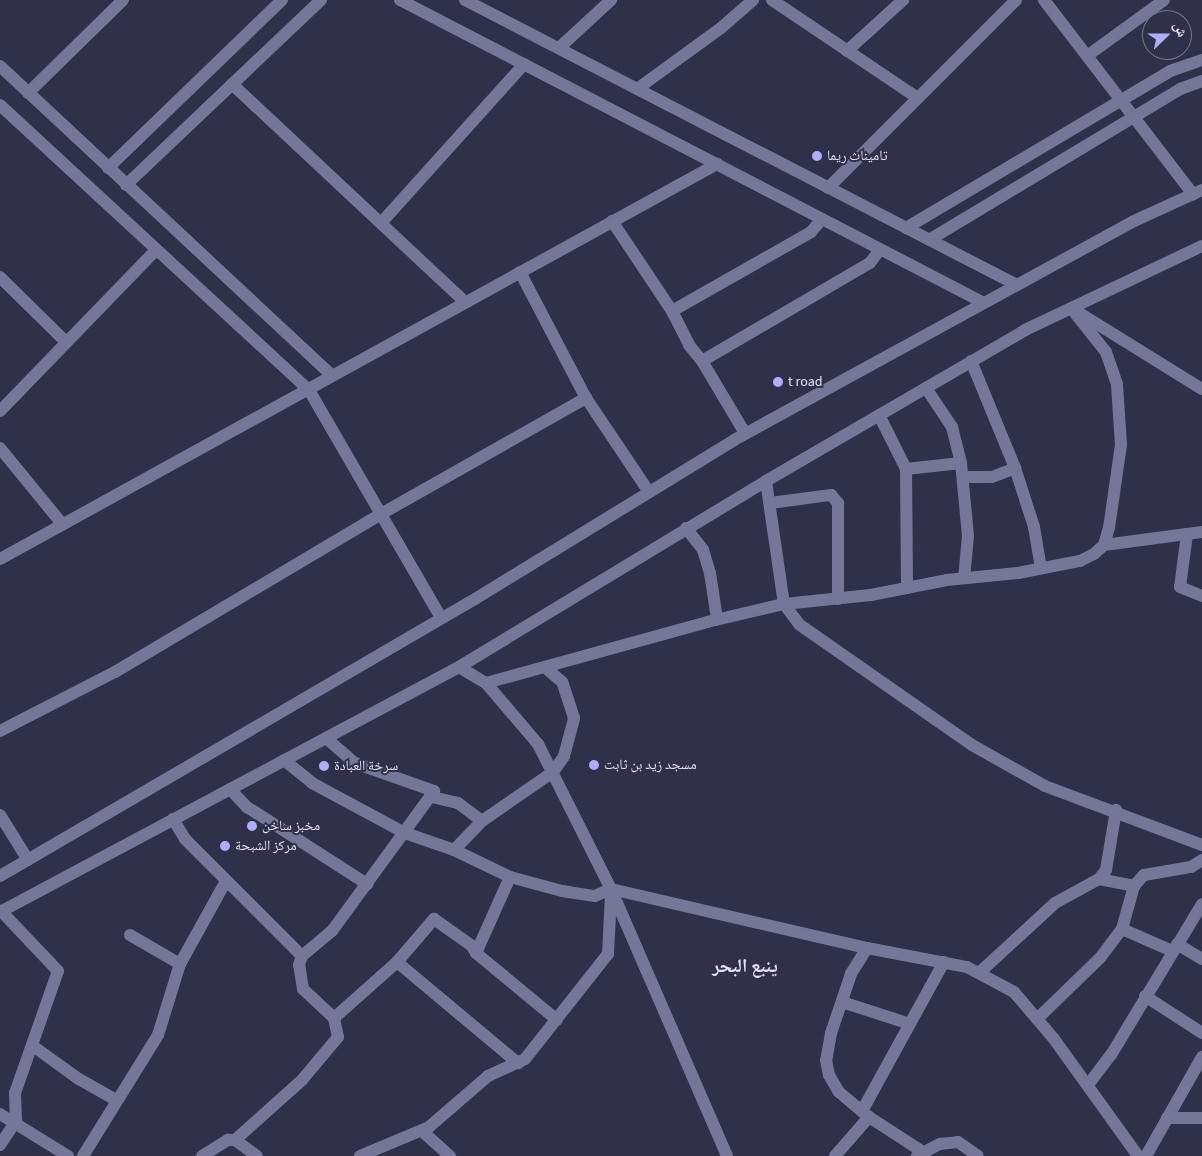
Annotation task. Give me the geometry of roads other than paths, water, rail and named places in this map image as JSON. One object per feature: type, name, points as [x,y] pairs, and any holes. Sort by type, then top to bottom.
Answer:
[{"type":"street","points":[[28,93],[123,0]]},
{"type":"street","points":[[108,168],[282,0]]},
{"type":"street","points":[[126,185],[321,0]]},
{"type":"street","points":[[400,0],[984,303]]},
{"type":"street","points":[[465,0],[1017,285]]},
{"type":"street","points":[[559,48],[611,0]]},
{"type":"street","points":[[637,89],[721,28],[753,0]]},
{"type":"street","points":[[772,0],[918,98]]},
{"type":"street","points":[[847,50],[903,0]]},
{"type":"street","points":[[828,188],[1016,0]]},
{"type":"street","points":[[0,876],[441,618],[745,433],[1132,222],[1198,192],[1121,100],[1044,0]]},
{"type":"street","points":[[1087,56],[1164,0]]},
{"type":"street","points":[[906,228],[1170,71],[1202,60]]},
{"type":"street","points":[[381,223],[524,64]]},
{"type":"street","points":[[0,66],[332,376]]},
{"type":"street","points":[[929,240],[1180,89],[1202,81]]},
{"type":"street","points":[[232,84],[465,302]]},
{"type":"street","points":[[2,112],[309,390],[441,618]]},
{"type":"street","points":[[0,559],[717,164]]},
{"type":"street","points":[[672,311],[811,232],[822,219]]},
{"type":"street","points":[[612,221],[672,311],[689,345],[702,361],[745,433]]},
{"type":"street","points":[[0,1145],[16,1121],[15,1093],[58,971],[1,911],[459,667],[686,528],[971,362],[1071,308],[1202,246]]},
{"type":"street","points":[[702,361],[870,263],[880,248]]},
{"type":"street","points":[[0,410],[156,250]]},
{"type":"street","points":[[520,272],[586,398],[649,492]]},
{"type":"street","points":[[0,277],[66,342]]},
{"type":"street","points":[[1071,308],[1202,389]]},
{"type":"street","points":[[1071,308],[1106,352],[1117,384],[1121,445],[1104,545]]},
{"type":"street","points":[[971,362],[1015,468],[1034,527],[1041,568]]},
{"type":"street","points":[[926,388],[952,427],[961,463],[968,536],[964,578]]},
{"type":"street","points":[[0,731],[115,672],[380,514],[586,398]]},
{"type":"street","points":[[880,415],[906,469],[907,588]]},
{"type":"street","points":[[0,448],[63,525]]},
{"type":"street","points":[[906,469],[961,463]]},
{"type":"street","points":[[963,477],[992,477],[1015,468]]},
{"type":"street","points":[[766,481],[784,604],[800,625],[972,746],[1045,786],[1116,810],[1202,845]]},
{"type":"street","points":[[770,503],[831,495],[838,503],[838,599]]},
{"type":"street","points":[[686,528],[702,550],[710,574],[717,619]]},
{"type":"street","points":[[486,683],[546,668],[717,619],[784,604],[838,599],[964,578],[1041,568],[1080,561],[1104,545],[1202,532]]},
{"type":"street","points":[[1187,534],[1180,587],[1202,596]]},
{"type":"street","points":[[459,667],[486,683],[538,744],[611,889],[727,1156]]},
{"type":"street","points":[[454,850],[482,821],[553,772],[564,756],[574,718],[562,682],[546,668]]},
{"type":"street","points":[[326,738],[356,763],[434,791]]},
{"type":"street","points":[[284,760],[312,783],[406,833],[454,850],[510,877],[562,891],[595,896],[611,889],[867,948],[967,967],[1014,992],[1037,1018],[1088,1085],[1138,1156]]},
{"type":"street","points":[[230,789],[247,807],[367,884]]},
{"type":"street","points":[[434,791],[432,797],[458,803],[482,821]]},
{"type":"street","points":[[235,1140],[302,1080],[338,1037],[334,1018],[303,989],[299,965],[302,956],[312,951],[332,931],[406,833],[434,791]]},
{"type":"street","points":[[979,973],[1055,903],[1099,879],[1106,870],[1116,810]]},
{"type":"street","points":[[0,815],[28,860]]},
{"type":"street","points":[[173,819],[185,839],[226,881],[274,925],[302,956]]},
{"type":"street","points":[[1037,1018],[1100,958],[1122,929],[1134,886],[1144,875],[1191,867],[1202,860]]},
{"type":"street","points":[[476,953],[510,877]]},
{"type":"street","points":[[1099,879],[1134,886]]},
{"type":"street","points":[[83,1156],[158,1034],[180,964],[226,881]]},
{"type":"street","points":[[360,1156],[401,1136],[422,1131],[488,1076],[518,1063],[557,1020],[608,954],[611,889]]},
{"type":"street","points":[[1088,1085],[1111,1054],[1202,904]]},
{"type":"street","points":[[334,1018],[398,962],[434,919],[472,946],[476,953],[557,1020]]},
{"type":"street","points":[[1122,929],[1202,959]]},
{"type":"street","points":[[130,935],[180,964]]},
{"type":"street","points":[[867,948],[851,974],[842,1002],[826,1060],[829,1075],[839,1092],[865,1114],[920,1154],[958,1142],[978,1156]]},
{"type":"street","points":[[398,962],[518,1063]]},
{"type":"street","points":[[835,1156],[865,1114],[910,1024],[944,962]]},
{"type":"street","points":[[1145,996],[1202,1033]]},
{"type":"street","points":[[842,1002],[910,1024]]},
{"type":"street","points":[[33,1046],[79,1079],[116,1100]]},
{"type":"street","points":[[1146,1156],[1202,1057]]},
{"type":"street","points":[[0,1114],[16,1121],[68,1156]]},
{"type":"street","points":[[1167,1118],[1202,1118]]},
{"type":"street","points":[[422,1131],[450,1156]]},
{"type":"street","points":[[202,1156],[228,1140],[235,1140],[257,1156]]},
{"type":"place","name":"تاميناث ريما","points":[[817,156]]},
{"type":"place","name":"t road","points":[[778,382]]},
{"type":"place","name":"مسجد زيد بن ثابت","points":[[594,765]]},
{"type":"place","name":"سرخة العبادة","points":[[324,766]]},
{"type":"place","name":"مخبز ساخن","points":[[252,826]]},
{"type":"place","name":"مركز الشبحة","points":[[225,846]]},
{"type":"district","name":"ينبع البحر","points":[[745,967]]}]
